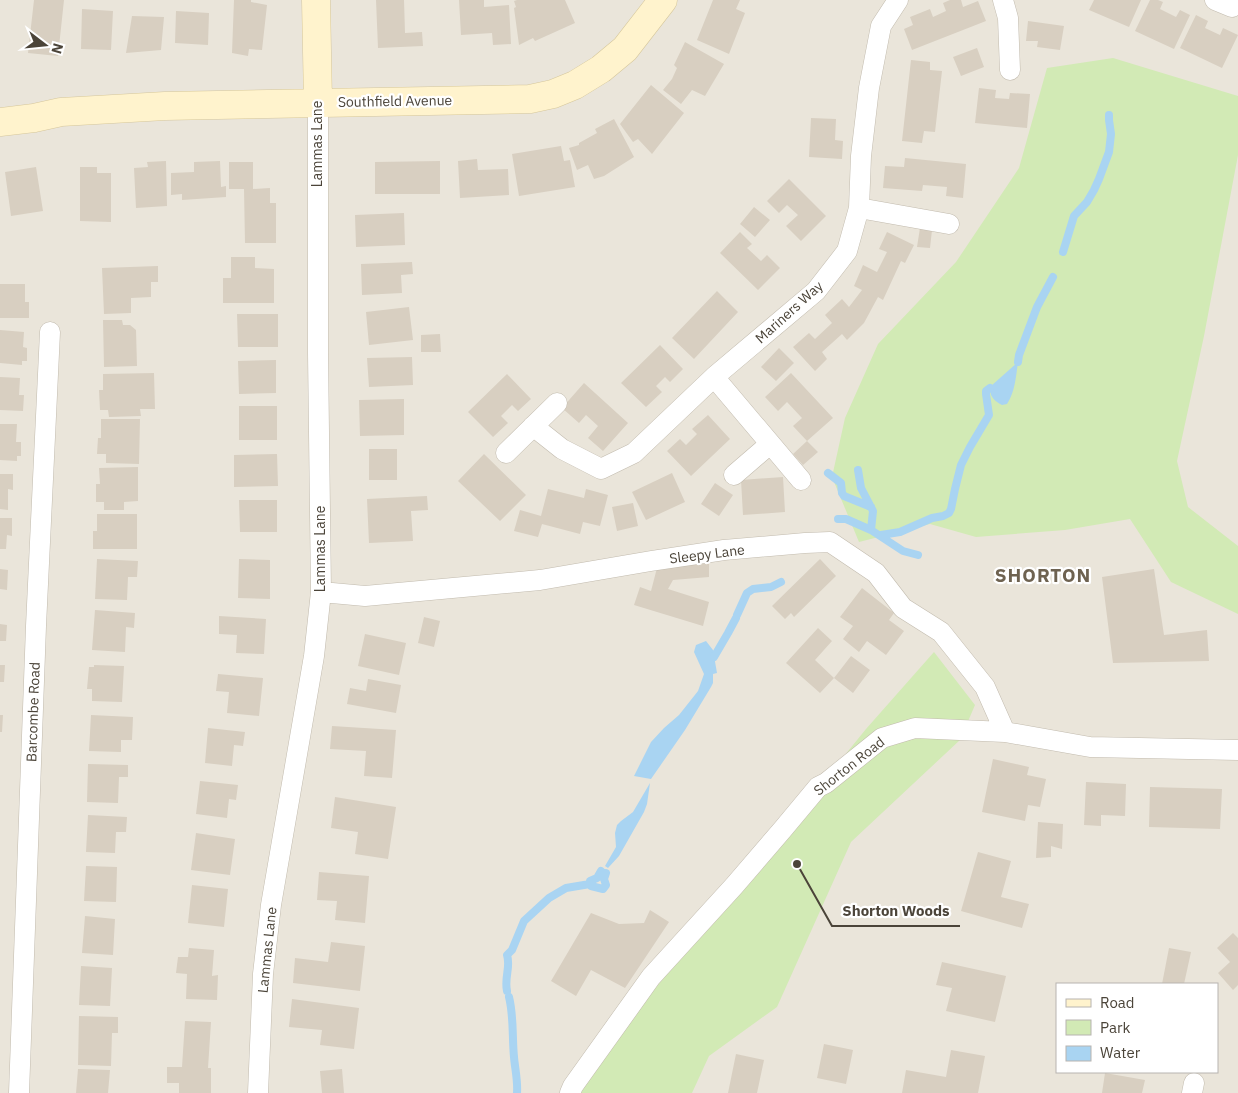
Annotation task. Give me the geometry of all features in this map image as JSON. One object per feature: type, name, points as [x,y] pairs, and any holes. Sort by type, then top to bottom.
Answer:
[{"type":"street","name":"Lammas Lane","points":[[258,1093],[264,974],[271,905],[314,656],[321,592],[316,0]]},
{"type":"street","name":"Southfield Avenue","points":[[0,122],[34,118],[61,112],[165,106],[530,99],[553,94],[575,85],[601,69],[625,49],[664,0]]},
{"type":"street","name":"Mariners Way","points":[[533,426],[562,449],[601,469],[634,453],[714,377],[816,291],[847,251],[859,208],[861,156],[869,88],[881,26],[898,0]]},
{"type":"street","points":[[1003,0],[1008,18],[1010,70]]},
{"type":"street","points":[[859,208],[950,224]]},
{"type":"street","name":"Barcombe Road","points":[[19,1093],[36,626],[50,332]]},
{"type":"street","points":[[714,377],[801,480]]},
{"type":"street","points":[[506,453],[557,403]]},
{"type":"street","points":[[734,475],[770,444]]},
{"type":"street","name":"Sleepy Lane","points":[[321,592],[365,596],[540,580],[724,550],[830,542],[876,573],[903,608],[941,632],[985,687],[1005,732]]},
{"type":"street","name":"Shorton Road","points":[[570,1093],[573,1086],[651,977],[740,879],[818,787],[826,783],[882,738],[915,728],[1005,732],[1090,747],[1238,750]]},
{"type":"shaded area","points":[[0,0],[1238,0],[1238,1093],[0,1093]]},
{"type":"green space","points":[[1113,58],[1238,96],[1238,155],[1204,336],[1177,461],[1188,507],[1238,546],[1238,614],[1171,582],[1130,519],[1065,530],[976,537],[930,524],[859,542],[832,477],[845,418],[878,344],[956,262],[1019,168],[1047,68]]},
{"type":"green space","points":[[934,652],[975,705],[960,740],[851,842],[777,1007],[709,1056],[692,1093],[570,1093],[866,729]]},
{"type":"water","points":[[1018,362],[1012,394],[1007,404],[1002,405],[992,397],[990,392],[991,386]]},
{"type":"water","points":[[706,641],[713,650],[717,673],[713,674],[711,687],[685,730],[651,779],[634,776],[651,742],[679,715],[698,691],[704,674],[694,652],[696,645]]},
{"type":"water","points":[[650,783],[644,812],[619,856],[608,868],[605,866],[616,847],[615,833],[617,825],[633,812]]},
{"type":"building","points":[[34,0],[64,0],[58,56],[28,53]]},
{"type":"building","points":[[234,0],[251,0],[251,2],[267,5],[262,50],[249,49],[248,56],[232,53]]},
{"type":"building","points":[[376,0],[404,0],[405,33],[422,32],[423,46],[378,48]]},
{"type":"building","points":[[459,0],[484,0],[484,7],[509,5],[511,44],[493,45],[492,33],[461,35]]},
{"type":"building","points":[[565,0],[575,23],[535,41],[533,38],[519,45],[514,8],[516,7],[514,1]]},
{"type":"building","points":[[713,0],[740,0],[736,9],[745,13],[729,54],[697,40]]},
{"type":"building","points":[[950,0],[961,0],[963,7],[978,1],[986,21],[912,50],[904,29],[913,25],[910,17],[930,9],[933,17],[946,11],[943,3]]},
{"type":"building","points":[[1094,0],[1141,0],[1129,27],[1089,10]]},
{"type":"building","points":[[1150,0],[1163,2],[1160,9],[1176,17],[1180,10],[1190,15],[1174,49],[1135,31]]},
{"type":"building","points":[[82,9],[113,11],[111,50],[81,49]]},
{"type":"building","points":[[176,11],[209,13],[208,45],[175,43]]},
{"type":"building","points":[[1196,15],[1208,21],[1205,28],[1220,35],[1223,28],[1238,35],[1222,68],[1180,48]]},
{"type":"building","points":[[132,16],[164,17],[161,50],[126,53]]},
{"type":"building","points":[[1028,21],[1064,26],[1060,50],[1037,47],[1038,41],[1026,41]]},
{"type":"building","points":[[685,42],[724,64],[705,96],[692,90],[681,104],[663,90],[672,79],[677,68],[674,65]]},
{"type":"building","points":[[977,48],[984,67],[961,76],[953,57]]},
{"type":"building","points":[[911,60],[930,62],[930,70],[942,71],[935,132],[924,131],[922,143],[902,141]]},
{"type":"building","points":[[651,85],[684,113],[652,154],[638,139],[633,142],[620,124]]},
{"type":"building","points":[[979,88],[996,90],[995,98],[1009,99],[1010,93],[1030,94],[1027,128],[975,123]]},
{"type":"building","points":[[811,118],[836,119],[835,140],[843,141],[842,159],[809,157]]},
{"type":"building","points":[[614,119],[634,157],[604,176],[594,179],[588,165],[577,170],[569,148],[579,145],[579,143],[597,133],[595,129]]},
{"type":"building","points":[[561,146],[564,161],[570,160],[575,187],[519,196],[512,154]]},
{"type":"building","points":[[905,158],[966,164],[963,198],[946,196],[947,187],[923,185],[922,191],[883,188],[885,166],[904,167]]},
{"type":"building","points":[[477,159],[478,170],[508,169],[509,195],[460,198],[458,161]]},
{"type":"building","points":[[166,161],[167,206],[136,208],[134,168],[148,167],[147,162]]},
{"type":"building","points":[[220,161],[221,187],[226,186],[226,197],[182,200],[182,194],[171,195],[171,173],[194,172],[194,162]]},
{"type":"building","points":[[440,161],[440,194],[375,194],[375,162]]},
{"type":"building","points":[[229,162],[253,162],[253,189],[270,188],[270,203],[276,203],[276,243],[245,243],[244,189],[229,189]]},
{"type":"building","points":[[36,167],[43,211],[11,216],[5,172]]},
{"type":"building","points":[[80,167],[97,167],[97,173],[111,173],[111,222],[80,221]]},
{"type":"building","points":[[789,179],[826,216],[801,241],[786,226],[798,215],[787,205],[779,213],[767,201]]},
{"type":"building","points":[[754,207],[770,220],[755,237],[740,224]]},
{"type":"building","points":[[404,213],[405,245],[356,247],[355,215]]},
{"type":"building","points":[[920,228],[932,230],[930,248],[917,247]]},
{"type":"building","points":[[740,232],[752,244],[747,248],[761,261],[767,255],[780,268],[758,290],[720,253]]},
{"type":"building","points":[[887,232],[914,245],[905,263],[901,261],[883,300],[878,297],[864,323],[847,340],[842,334],[822,352],[827,359],[815,371],[793,347],[809,333],[815,339],[832,323],[825,315],[842,299],[849,307],[862,290],[854,286],[863,265],[877,272],[887,252],[879,249]]},
{"type":"building","points":[[231,257],[255,257],[255,268],[274,269],[274,303],[223,303],[223,278],[231,278]]},
{"type":"building","points":[[412,262],[413,274],[401,275],[402,293],[362,295],[361,264]]},
{"type":"building","points":[[158,266],[158,282],[151,282],[151,297],[131,298],[131,313],[104,314],[102,268]]},
{"type":"building","points":[[0,284],[25,284],[25,302],[29,302],[29,318],[0,318]]},
{"type":"building","points":[[717,291],[738,312],[694,359],[672,338]]},
{"type":"building","points":[[409,307],[413,340],[369,345],[366,312]]},
{"type":"building","points":[[237,314],[278,314],[278,347],[238,347]]},
{"type":"building","points":[[103,320],[122,320],[123,325],[130,325],[136,330],[137,366],[104,367]]},
{"type":"building","points":[[0,330],[24,332],[23,347],[27,348],[27,361],[22,361],[22,365],[0,363]]},
{"type":"building","points":[[440,334],[441,352],[421,352],[421,335]]},
{"type":"building","points":[[660,345],[683,369],[670,382],[665,377],[656,386],[662,392],[646,407],[621,383]]},
{"type":"building","points":[[779,348],[794,363],[776,381],[761,367]]},
{"type":"building","points":[[412,357],[413,385],[369,387],[367,358]]},
{"type":"building","points":[[276,360],[276,393],[239,394],[238,361]]},
{"type":"building","points":[[154,373],[155,409],[140,409],[141,416],[109,417],[108,410],[100,410],[99,390],[103,390],[103,374]]},
{"type":"building","points":[[791,373],[833,418],[807,441],[793,426],[802,418],[787,402],[778,411],[765,397]]},
{"type":"building","points":[[507,374],[531,399],[518,411],[512,405],[501,416],[508,423],[493,437],[468,412]]},
{"type":"building","points":[[0,377],[20,378],[19,395],[24,395],[23,411],[0,410]]},
{"type":"building","points":[[584,383],[628,423],[603,451],[588,438],[598,426],[586,415],[579,423],[562,408]]},
{"type":"building","points":[[404,399],[404,435],[360,436],[359,400]]},
{"type":"building","points":[[239,406],[277,406],[277,440],[239,440]]},
{"type":"building","points":[[708,415],[730,439],[691,476],[667,451],[680,439],[686,445],[697,434],[692,429]]},
{"type":"building","points":[[101,419],[140,419],[139,464],[106,463],[106,454],[97,454],[98,438],[101,438]]},
{"type":"building","points":[[0,424],[17,424],[16,442],[21,442],[21,456],[17,456],[17,461],[0,460]]},
{"type":"building","points":[[807,441],[818,452],[803,465],[793,454]]},
{"type":"building","points":[[369,449],[397,449],[397,480],[369,480]]},
{"type":"building","points":[[277,454],[278,486],[234,487],[234,455]]},
{"type":"building","points":[[484,454],[526,495],[500,521],[458,481]]},
{"type":"building","points":[[138,467],[138,501],[124,502],[124,510],[104,510],[104,502],[96,502],[96,484],[100,484],[99,468]]},
{"type":"building","points":[[672,473],[685,502],[646,520],[632,492]]},
{"type":"building","points":[[0,474],[13,474],[13,490],[8,489],[8,510],[0,509]]},
{"type":"building","points":[[783,477],[785,512],[743,515],[741,480]]},
{"type":"building","points":[[715,483],[733,495],[719,516],[701,504]]},
{"type":"building","points":[[548,489],[584,498],[586,489],[608,495],[600,526],[583,522],[580,534],[542,524],[538,537],[514,531],[520,510],[541,516]]},
{"type":"building","points":[[427,496],[428,510],[411,511],[413,541],[369,543],[367,499]]},
{"type":"building","points":[[239,500],[277,500],[277,532],[240,532]]},
{"type":"building","points":[[633,503],[638,526],[617,531],[612,507]]},
{"type":"building","points":[[97,514],[137,514],[137,549],[93,549],[93,531],[97,531]]},
{"type":"building","points":[[0,518],[12,518],[12,536],[7,535],[6,549],[0,549]]},
{"type":"building","points":[[97,559],[138,561],[137,577],[128,577],[127,600],[95,599]]},
{"type":"building","points":[[239,559],[270,560],[270,599],[238,598]]},
{"type":"building","points":[[820,559],[836,576],[794,617],[791,613],[785,619],[772,606]]},
{"type":"building","points":[[709,562],[709,577],[673,580],[668,589],[709,602],[703,626],[634,605],[640,587],[651,591],[657,568]]},
{"type":"building","points":[[0,569],[8,570],[7,590],[0,589]]},
{"type":"building","points":[[1154,569],[1164,635],[1207,630],[1209,661],[1113,663],[1102,577]]},
{"type":"building","points":[[862,588],[894,613],[889,620],[904,631],[886,655],[867,641],[859,652],[843,639],[853,626],[840,617]]},
{"type":"building","points":[[95,610],[135,613],[134,628],[126,627],[125,652],[92,650]]},
{"type":"building","points":[[219,616],[266,619],[264,654],[236,653],[237,635],[219,634]]},
{"type":"building","points":[[424,617],[440,621],[434,647],[418,643]]},
{"type":"building","points":[[0,624],[7,625],[6,641],[0,641]]},
{"type":"building","points":[[818,628],[832,641],[815,660],[834,678],[820,693],[786,663]]},
{"type":"building","points":[[365,634],[406,643],[399,675],[358,666]]},
{"type":"building","points":[[851,656],[870,670],[853,693],[834,678]]},
{"type":"building","points":[[0,665],[5,665],[4,682],[0,682]]},
{"type":"building","points":[[94,665],[124,666],[122,702],[92,701],[92,689],[87,689],[89,667],[94,667]]},
{"type":"building","points":[[218,674],[263,678],[259,716],[227,713],[229,692],[216,691]]},
{"type":"building","points":[[368,679],[401,685],[396,713],[347,704],[350,688],[366,691]]},
{"type":"building","points":[[0,715],[3,715],[2,732],[0,732]]},
{"type":"building","points":[[91,715],[133,717],[132,740],[121,740],[121,752],[89,751]]},
{"type":"building","points":[[332,726],[396,730],[392,778],[364,776],[366,751],[330,749]]},
{"type":"building","points":[[208,728],[245,732],[243,746],[234,745],[232,766],[205,763]]},
{"type":"building","points":[[993,759],[1029,767],[1027,775],[1046,779],[1040,807],[1028,805],[1025,821],[982,812]]},
{"type":"building","points":[[88,764],[128,765],[128,777],[119,777],[118,803],[87,802]]},
{"type":"building","points":[[200,781],[238,785],[236,800],[229,799],[227,818],[196,814]]},
{"type":"building","points":[[1086,782],[1126,784],[1125,816],[1101,815],[1101,826],[1084,825]]},
{"type":"building","points":[[1150,787],[1222,789],[1220,829],[1149,827]]},
{"type":"building","points":[[335,797],[396,807],[388,859],[355,854],[358,832],[331,828]]},
{"type":"building","points":[[88,815],[127,817],[126,832],[116,832],[115,853],[86,852]]},
{"type":"building","points":[[1038,822],[1063,824],[1062,849],[1051,846],[1051,857],[1036,858]]},
{"type":"building","points":[[196,833],[235,839],[230,875],[191,870]]},
{"type":"building","points":[[978,852],[1011,861],[1001,897],[1029,904],[1022,928],[961,911]]},
{"type":"building","points":[[86,866],[117,867],[116,902],[84,901]]},
{"type":"building","points":[[319,872],[369,876],[365,923],[335,920],[337,901],[317,900]]},
{"type":"building","points":[[192,885],[228,889],[224,927],[188,923]]},
{"type":"building","points":[[650,910],[669,922],[625,988],[591,970],[576,996],[551,981],[591,913],[619,924],[644,923]]},
{"type":"building","points":[[85,916],[115,919],[113,955],[82,953]]},
{"type":"building","points":[[1233,933],[1238,938],[1238,985],[1233,990],[1218,973],[1230,962],[1217,948]]},
{"type":"building","points":[[331,942],[365,946],[360,991],[293,983],[295,958],[328,962]]},
{"type":"building","points":[[189,948],[214,950],[212,976],[218,975],[217,1000],[186,999],[187,974],[176,973],[178,957],[188,957]]},
{"type":"building","points":[[1169,948],[1191,952],[1184,983],[1162,983]]},
{"type":"building","points":[[942,962],[1006,976],[995,1022],[946,1011],[952,988],[936,985]]},
{"type":"building","points":[[81,966],[112,968],[110,1006],[79,1005]]},
{"type":"building","points":[[292,999],[359,1008],[354,1049],[320,1045],[322,1030],[289,1027]]},
{"type":"building","points":[[79,1016],[118,1017],[118,1033],[112,1033],[111,1066],[78,1065]]},
{"type":"building","points":[[185,1021],[211,1022],[208,1068],[211,1068],[211,1093],[179,1093],[179,1083],[167,1083],[167,1067],[182,1067]]},
{"type":"building","points":[[824,1044],[853,1050],[846,1084],[817,1078]]},
{"type":"building","points":[[951,1050],[985,1056],[978,1093],[902,1093],[906,1070],[946,1077]]},
{"type":"building","points":[[736,1054],[764,1060],[757,1093],[728,1093]]},
{"type":"building","points":[[78,1069],[110,1070],[108,1093],[76,1093]]},
{"type":"building","points":[[342,1069],[344,1093],[322,1093],[320,1071]]},
{"type":"building","points":[[1105,1073],[1145,1080],[1142,1093],[1102,1093]]},
{"type":"waterway","points":[[1063,252],[1074,216],[1087,202],[1094,190],[1109,152],[1111,134],[1109,115]]},
{"type":"waterway","points":[[1018,362],[1037,307],[1053,277]]},
{"type":"waterway","points":[[881,535],[900,532],[949,513],[961,465],[989,415],[986,391],[990,388]]},
{"type":"waterway","points":[[858,470],[861,488],[873,511],[871,530]]},
{"type":"waterway","points":[[828,473],[841,483],[844,496],[871,507]]},
{"type":"waterway","points":[[838,519],[846,519],[871,530],[903,551],[918,555]]},
{"type":"waterway","points":[[737,615],[747,593],[753,589],[771,587],[781,582]]},
{"type":"waterway","points":[[714,657],[736,618]]},
{"type":"waterway","points":[[601,871],[597,878],[590,881],[591,886],[603,889],[606,885],[604,879],[606,873]]},
{"type":"waterway","points":[[507,991],[507,955],[512,950],[524,921],[549,898],[566,888],[590,884]]},
{"type":"waterway","points":[[509,997],[517,1093]]},
{"type":"place","name":"Shorton Woods","points":[[797,864]]},
{"type":"district","name":"SHORTON","points":[[1043,575]]}]
